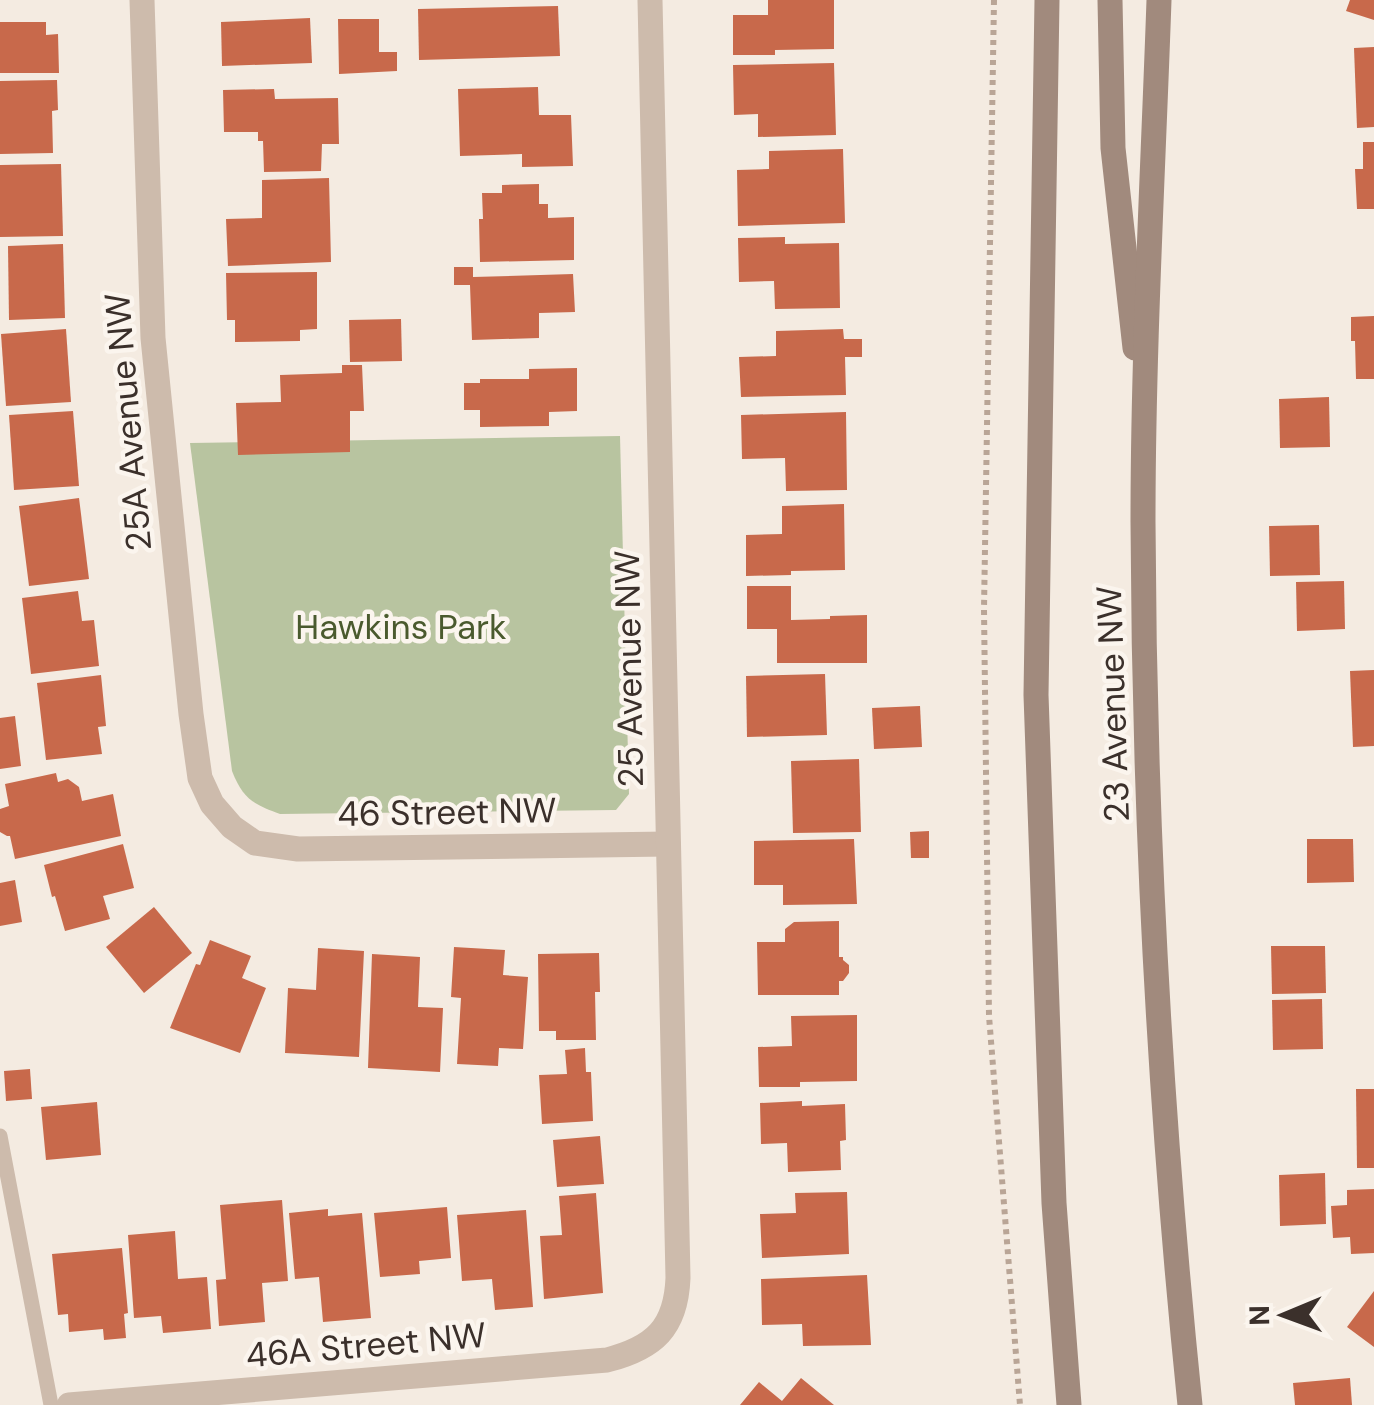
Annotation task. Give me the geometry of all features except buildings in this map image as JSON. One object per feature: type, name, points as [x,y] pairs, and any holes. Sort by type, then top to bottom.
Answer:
[{"type":"main road","name":"23 Avenue NW","points":[[1048,0],[1036,696],[1054,1203],[1069,1405]]},
{"type":"main road","points":[[1110,0],[1112,148],[1144,432]]},
{"type":"main road","name":"23 Avenue NW","points":[[1159,0],[1144,432],[1145,648],[1154,942],[1173,1240],[1190,1405]]},
{"type":"street","name":"25A Avenue NW","points":[[142,0],[154,338],[190,714],[200,778],[212,804],[232,827]]},
{"type":"street","name":"25 Avenue NW","points":[[650,0],[678,1278],[677,1299],[662,1333]]},
{"type":"street","name":"46 Street NW","points":[[232,827],[254,843],[298,850],[668,844]]},
{"type":"street","name":"46A Street NW","points":[[69,1405],[607,1360],[630,1354],[662,1333]]},
{"type":"lane","points":[[0,1136],[51,1405]]},
{"type":"path","points":[[994,0],[984,609],[989,1016],[1020,1405]]},
{"type":"green space","name":"Hawkins Park","points":[[620,436],[629,794],[616,810],[280,814],[245,794],[232,771],[190,443]]}]
